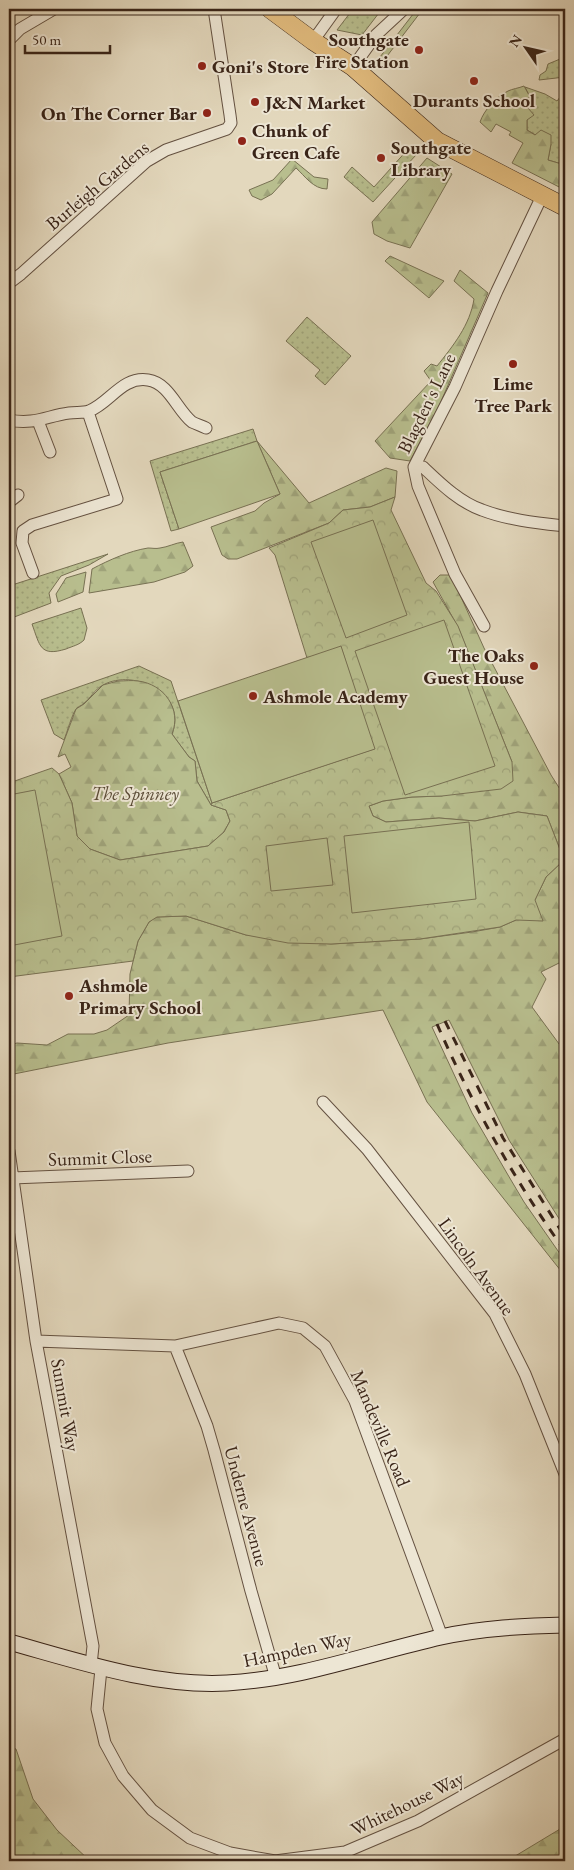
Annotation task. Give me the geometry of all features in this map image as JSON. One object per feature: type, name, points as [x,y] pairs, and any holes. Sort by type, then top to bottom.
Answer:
[{"type":"main road","points":[[270,9],[313,41],[353,67],[437,141],[565,207]]},
{"type":"street","points":[[9,40],[20,29],[54,9]]},
{"type":"street","name":"Burleigh Gardens","points":[[9,283],[22,274],[147,161],[166,150],[226,129],[231,122],[227,85],[214,9]]},
{"type":"street","points":[[313,41],[336,9]]},
{"type":"street","points":[[353,67],[372,40],[404,9]]},
{"type":"street","name":"Blagden's Lane","points":[[484,626],[455,574],[418,486],[414,467],[455,387],[497,291],[542,196]]},
{"type":"street","points":[[9,420],[38,421],[68,413],[88,412],[105,402],[117,390],[133,380],[149,380],[164,388],[192,421],[206,428]]},
{"type":"street","points":[[33,573],[22,544],[23,531],[32,525],[117,499],[88,412]]},
{"type":"street","points":[[38,421],[50,452]]},
{"type":"street","points":[[414,467],[422,468],[447,490],[481,510],[517,520],[565,526]]},
{"type":"street","points":[[9,502],[18,494]]},
{"type":"street","name":"Lincoln Avenue","points":[[323,1102],[367,1149],[495,1314],[525,1374],[565,1474]]},
{"type":"street","name":"Summit Way","points":[[9,1151],[36,1341],[96,1667]]},
{"type":"street","name":"Summit Close","points":[[12,1178],[188,1171]]},
{"type":"street","name":"Mandeville Road","points":[[36,1341],[175,1346],[279,1323],[303,1328],[325,1346],[355,1401],[442,1637]]},
{"type":"street","name":"Underne Avenue","points":[[175,1346],[209,1434],[276,1678]]},
{"type":"street","name":"Hampden Way","points":[[9,1642],[96,1667],[176,1681],[226,1683],[276,1678],[442,1637],[482,1630],[565,1626]]},
{"type":"street","name":"Whitehouse Way","points":[[96,1667],[96,1709],[105,1742],[123,1776],[152,1810],[190,1838],[230,1853],[275,1860],[345,1852],[418,1821],[565,1739]]},
{"type":"green space","points":[[353,9],[382,9],[362,35],[337,30]]},
{"type":"green space","points":[[417,9],[423,9],[381,64],[379,63],[380,57]]},
{"type":"green space","points":[[565,57],[565,77],[539,80],[540,75],[546,71],[548,64]]},
{"type":"green space","points":[[524,86],[530,97],[522,101],[534,115],[527,120],[527,130],[535,135],[541,130],[551,135],[548,160],[565,165],[565,190],[512,163],[523,143],[509,135],[511,132],[496,124],[491,132],[480,122],[487,108],[499,97],[510,90]]},
{"type":"green space","points":[[525,87],[545,94],[557,101],[565,91],[565,165],[548,160],[551,144],[527,130],[527,120],[521,101],[530,97]]},
{"type":"green space","points":[[409,148],[416,155],[373,202],[344,177],[352,167],[374,187]]},
{"type":"green space","points":[[427,158],[452,174],[410,248],[387,241],[374,234],[372,222]]},
{"type":"green space","points":[[292,159],[314,177],[328,179],[327,189],[313,184],[296,168],[272,194],[261,200],[252,196],[249,190],[273,180]]},
{"type":"green space","points":[[390,256],[444,281],[429,298],[385,261]]},
{"type":"green space","points":[[460,270],[488,293],[439,406],[410,461],[390,458],[375,441],[431,381],[424,371],[431,364],[437,366],[455,343],[469,318],[474,299],[454,281]]},
{"type":"green space","points":[[307,317],[351,356],[325,385],[315,376],[320,370],[286,341]]},
{"type":"green space","points":[[253,429],[257,441],[160,472],[179,529],[171,531],[150,461]]},
{"type":"green space","points":[[257,441],[309,503],[386,468],[397,471],[395,497],[370,507],[343,510],[329,523],[237,559],[228,559],[222,555],[211,527],[255,511],[264,503],[280,494]]},
{"type":"green space","points":[[257,441],[280,494],[179,529],[160,472]]},
{"type":"green space","points":[[395,497],[391,510],[426,583],[436,591],[458,626],[512,762],[513,781],[501,789],[442,796],[412,797],[383,801],[369,806],[373,816],[386,822],[439,818],[475,821],[518,812],[547,816],[564,860],[546,877],[535,900],[543,921],[516,920],[500,927],[420,939],[331,944],[288,943],[246,935],[186,916],[157,917],[149,922],[138,941],[133,961],[9,977],[9,783],[52,768],[59,774],[72,803],[77,836],[90,849],[120,860],[208,846],[224,832],[230,821],[226,810],[211,805],[212,803],[374,749],[341,647],[307,658],[275,555],[269,548],[329,523],[343,510],[370,507]]},
{"type":"green space","points":[[373,520],[407,615],[346,638],[311,542]]},
{"type":"green space","points":[[183,542],[193,566],[185,572],[154,582],[89,593],[92,569],[134,551]]},
{"type":"green space","points":[[108,554],[89,565],[61,576],[49,593],[51,603],[9,619],[9,586]]},
{"type":"green space","points":[[86,572],[83,592],[58,602],[56,594],[66,578]]},
{"type":"green space","points":[[440,575],[451,575],[484,648],[551,775],[565,797],[565,960],[541,972],[546,979],[532,1007],[565,1052],[565,1178],[560,1182],[565,1189],[565,1228],[509,1140],[449,1020],[432,1027],[472,1113],[524,1202],[565,1261],[565,1276],[427,1102],[383,1010],[168,1043],[9,1075],[9,1045],[17,1043],[47,1045],[68,1034],[94,1034],[107,1030],[129,1015],[130,974],[138,941],[149,922],[156,917],[186,916],[246,935],[331,944],[420,939],[500,927],[516,920],[535,900],[546,877],[564,860],[547,816],[518,812],[475,821],[439,818],[386,822],[373,816],[369,806],[383,801],[412,797],[442,796],[512,762],[458,627],[433,582]]},
{"type":"green space","points":[[81,608],[87,628],[84,640],[76,645],[57,651],[51,652],[42,648],[32,624]]},
{"type":"green space","points":[[444,620],[495,766],[405,795],[355,651]]},
{"type":"green space","points":[[341,646],[375,749],[212,803],[178,701]]},
{"type":"green space","points":[[139,666],[171,681],[212,803],[211,805],[197,781],[195,761],[189,757],[172,734],[175,720],[172,707],[165,696],[143,682],[129,680],[103,685],[75,711],[64,740],[54,734],[41,700]]},
{"type":"green space","name":"The Spinney","points":[[118,681],[147,683],[163,692],[168,699],[175,716],[172,734],[189,757],[195,761],[197,781],[211,805],[226,810],[230,821],[224,832],[208,846],[120,860],[90,849],[77,836],[72,803],[59,774],[71,767],[65,754],[58,757],[76,709],[84,704],[103,685]]},
{"type":"green space","points":[[35,790],[62,936],[9,946],[9,795]]},
{"type":"green space","points":[[469,822],[476,899],[352,913],[344,836]]},
{"type":"green space","points":[[327,838],[333,885],[271,891],[266,846]]},
{"type":"green space","points":[[9,1747],[16,1749],[33,1799],[57,1830],[90,1861],[9,1861]]},
{"type":"green space","points":[[565,1826],[565,1861],[507,1861]]},
{"type":"railway","points":[[445,1021],[503,1138],[565,1237]]},
{"type":"railway","points":[[437,1024],[450,1054],[495,1141],[528,1197],[565,1251]]},
{"type":"place","name":"Southgate Fire Station","points":[[419,50]]},
{"type":"place","name":"Goni's Store","points":[[202,66]]},
{"type":"place","name":"Durants School","points":[[474,81]]},
{"type":"place","name":"J&N Market","points":[[255,102]]},
{"type":"place","name":"On The Corner Bar","points":[[207,113]]},
{"type":"place","name":"Chunk of Green Cafe","points":[[242,141]]},
{"type":"place","name":"Southgate Library","points":[[381,158]]},
{"type":"place","name":"Lime Tree Park","points":[[513,364]]},
{"type":"place","name":"The Oaks Guest House","points":[[534,666]]},
{"type":"place","name":"Ashmole Academy","points":[[253,696]]},
{"type":"place","name":"Ashmole Primary School","points":[[69,996]]}]
